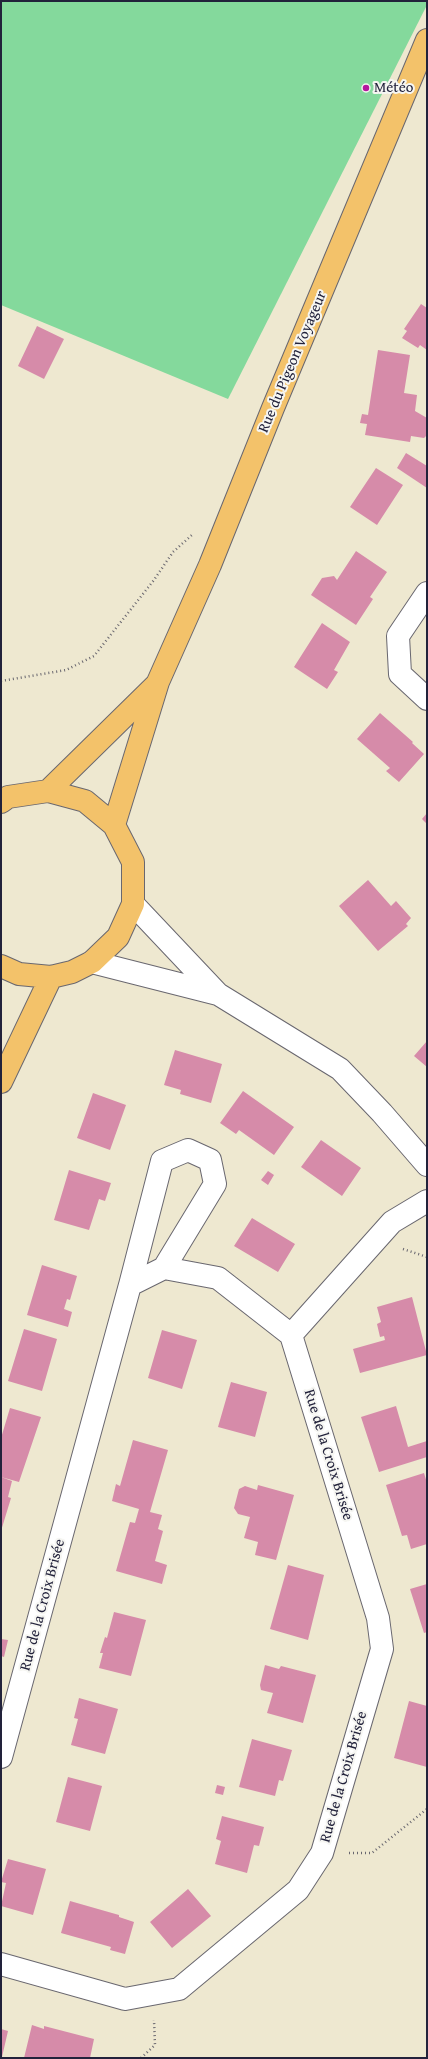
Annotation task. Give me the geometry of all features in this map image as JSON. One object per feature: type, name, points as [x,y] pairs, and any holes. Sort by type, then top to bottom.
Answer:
[{"type":"main road","name":"Rue du Pigeon Voyageur","points":[[114,825],[158,682],[210,565],[273,408],[427,40]]},
{"type":"main road","name":"Rue du Pigeon Voyageur","points":[[48,791],[158,682]]},
{"type":"main road","points":[[1,802],[8,797],[48,791],[85,801],[114,825],[133,862],[133,904],[118,937],[92,962],[72,972],[51,977],[19,974],[1,966]]},
{"type":"main road","points":[[1,1082],[51,977]]},
{"type":"street","points":[[427,594],[398,636],[400,674],[427,699]]},
{"type":"street","points":[[133,904],[218,994],[340,1069],[424,1157]]},
{"type":"street","points":[[92,962],[218,994]]},
{"type":"street","name":"Rue de la Croix Brisée","points":[[1,1757],[130,1285],[162,1161],[188,1150],[210,1160],[215,1184],[164,1268]]},
{"type":"street","points":[[130,1285],[164,1268],[218,1278],[291,1335],[392,1222],[427,1201]]},
{"type":"street","name":"Rue de la Croix Brisée","points":[[1,1964],[126,1999],[179,1988],[298,1890],[322,1852],[382,1649],[378,1618],[291,1335]]},
{"type":"path","points":[[1,681],[66,670],[94,656],[154,580],[173,552],[194,533]]},
{"type":"path","points":[[322,1852],[372,1853],[427,1809]]},
{"type":"path","points":[[141,2058],[155,2044],[154,1993]]},
{"type":"green space","points":[[1,1],[427,1],[427,5],[228,399],[1,305]]},
{"type":"building","points":[[421,304],[427,308],[427,350],[420,345],[418,348],[402,338],[407,331],[404,329]]},
{"type":"building","points":[[37,326],[64,339],[44,379],[18,366]]},
{"type":"building","points":[[378,350],[410,355],[404,393],[417,395],[415,411],[427,418],[427,435],[424,438],[411,436],[410,442],[365,435],[367,424],[360,423],[362,414],[368,415]]},
{"type":"building","points":[[406,453],[427,466],[427,488],[397,468]]},
{"type":"building","points":[[376,468],[403,485],[377,525],[350,507]]},
{"type":"building","points":[[356,551],[387,572],[370,597],[373,599],[356,625],[311,595],[322,578],[334,576],[337,580]]},
{"type":"building","points":[[322,623],[350,642],[334,670],[338,672],[327,689],[294,667]]},
{"type":"building","points":[[380,713],[413,742],[412,743],[424,754],[399,782],[386,771],[390,768],[357,739]]},
{"type":"building","points":[[427,813],[427,824],[422,819]]},
{"type":"building","points":[[368,880],[391,906],[396,901],[411,918],[406,924],[408,926],[378,951],[339,906]]},
{"type":"building","points":[[427,1041],[427,1067],[414,1056]]},
{"type":"building","points":[[175,1050],[222,1064],[211,1103],[180,1094],[181,1090],[164,1085]]},
{"type":"building","points":[[243,1091],[294,1127],[274,1155],[239,1130],[236,1134],[220,1123]]},
{"type":"building","points":[[93,1093],[126,1105],[110,1150],[77,1138]]},
{"type":"building","points":[[321,1140],[361,1168],[342,1196],[301,1167]]},
{"type":"building","points":[[69,1170],[111,1183],[105,1201],[99,1199],[89,1230],[54,1220]]},
{"type":"building","points":[[268,1171],[274,1175],[268,1185],[261,1180]]},
{"type":"building","points":[[252,1218],[295,1244],[278,1272],[234,1246]]},
{"type":"building","points":[[42,1265],[77,1276],[70,1300],[67,1299],[64,1309],[72,1312],[68,1327],[27,1315]]},
{"type":"building","points":[[412,1297],[427,1355],[360,1373],[353,1349],[385,1340],[384,1336],[380,1337],[377,1324],[381,1322],[377,1307]]},
{"type":"building","points":[[24,1329],[57,1339],[42,1391],[8,1381]]},
{"type":"building","points":[[162,1330],[197,1340],[182,1389],[148,1378]]},
{"type":"building","points":[[231,1382],[267,1392],[255,1437],[218,1427]]},
{"type":"building","points":[[396,1406],[408,1447],[427,1441],[427,1457],[379,1472],[361,1417]]},
{"type":"building","points":[[10,1408],[41,1417],[19,1482],[1,1477],[1,1438]]},
{"type":"building","points":[[133,1440],[168,1450],[150,1512],[162,1515],[158,1529],[163,1531],[155,1561],[167,1565],[162,1584],[116,1571],[130,1522],[135,1523],[139,1509],[112,1501],[116,1484],[120,1486]]},
{"type":"building","points":[[424,1473],[427,1483],[427,1544],[411,1549],[407,1535],[402,1536],[386,1485]]},
{"type":"building","points":[[1,1477],[12,1481],[8,1497],[11,1498],[1,1531]]},
{"type":"building","points":[[258,1485],[294,1495],[276,1560],[255,1555],[258,1542],[244,1538],[250,1517],[238,1514],[234,1508],[239,1489],[245,1486],[257,1490]]},
{"type":"building","points":[[288,1565],[324,1575],[308,1640],[270,1629]]},
{"type":"building","points":[[427,1584],[427,1632],[424,1633],[410,1589]]},
{"type":"building","points":[[114,1612],[146,1620],[131,1676],[99,1668],[103,1653],[100,1653],[105,1637],[107,1638]]},
{"type":"building","points":[[1,1639],[8,1640],[4,1657],[1,1656]]},
{"type":"building","points":[[265,1665],[279,1669],[281,1666],[316,1675],[303,1723],[267,1713],[273,1693],[261,1690],[260,1685]]},
{"type":"building","points":[[79,1698],[118,1709],[105,1754],[71,1745],[78,1719],[74,1718]]},
{"type":"building","points":[[409,1701],[427,1706],[427,1767],[394,1758]]},
{"type":"building","points":[[252,1739],[292,1750],[283,1781],[279,1780],[275,1796],[239,1787]]},
{"type":"building","points":[[68,1777],[102,1786],[90,1831],[56,1822]]},
{"type":"building","points":[[217,1785],[225,1787],[223,1795],[215,1793]]},
{"type":"building","points":[[222,1816],[264,1827],[259,1846],[254,1845],[247,1873],[215,1864],[221,1841],[216,1839]]},
{"type":"building","points":[[8,1859],[46,1869],[33,1915],[1,1906],[6,1883],[1,1882]]},
{"type":"building","points":[[188,1889],[211,1916],[172,1948],[150,1922]]},
{"type":"building","points":[[70,1901],[119,1915],[119,1917],[134,1922],[125,1954],[110,1950],[111,1947],[61,1933]]},
{"type":"building","points":[[32,2025],[44,2029],[44,2026],[94,2039],[90,2058],[24,2058]]},
{"type":"building","points":[[1,2029],[8,2031],[2,2057],[1,2057]]},
{"type":"place","name":"Météo","points":[[366,88]]}]
